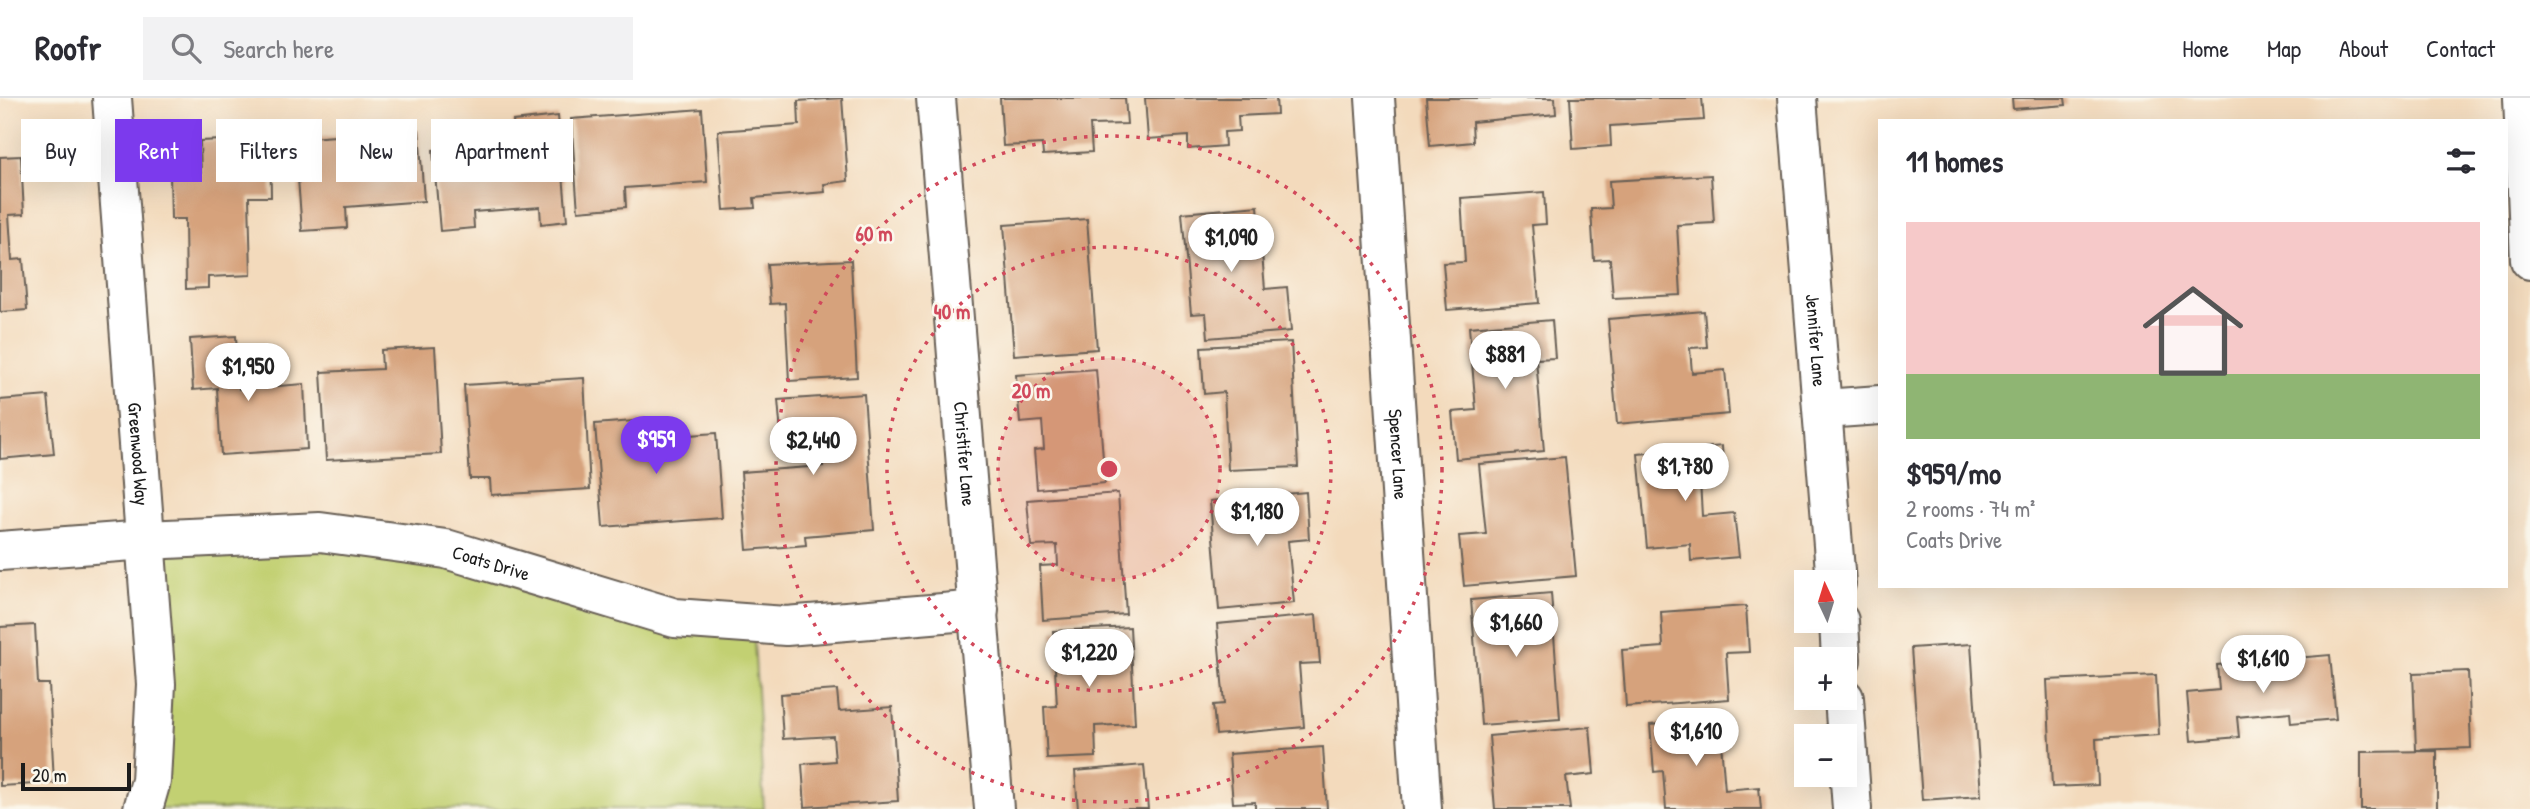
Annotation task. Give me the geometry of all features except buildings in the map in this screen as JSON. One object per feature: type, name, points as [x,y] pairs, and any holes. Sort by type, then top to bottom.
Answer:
[{"type":"street","name":"Greenwood Way","points":[[112,98],[156,684],[150,781],[143,809]]},
{"type":"street","name":"Christifer Lane","points":[[936,98],[994,809]]},
{"type":"street","name":"Spencer Lane","points":[[1375,98],[1422,809]]},
{"type":"street","name":"Jennifer Lane","points":[[1797,98],[1835,570]]},
{"type":"street","points":[[2523,98],[2530,260]]},
{"type":"street","points":[[1824,409],[1878,405]]},
{"type":"street","name":"Coats Drive","points":[[0,551],[146,540],[320,532],[446,549],[675,618],[786,626],[979,610]]},
{"type":"street","points":[[1845,710],[1852,809]]},
{"type":"green space","points":[[320,532],[753,623],[764,809],[143,809],[146,540]]}]
